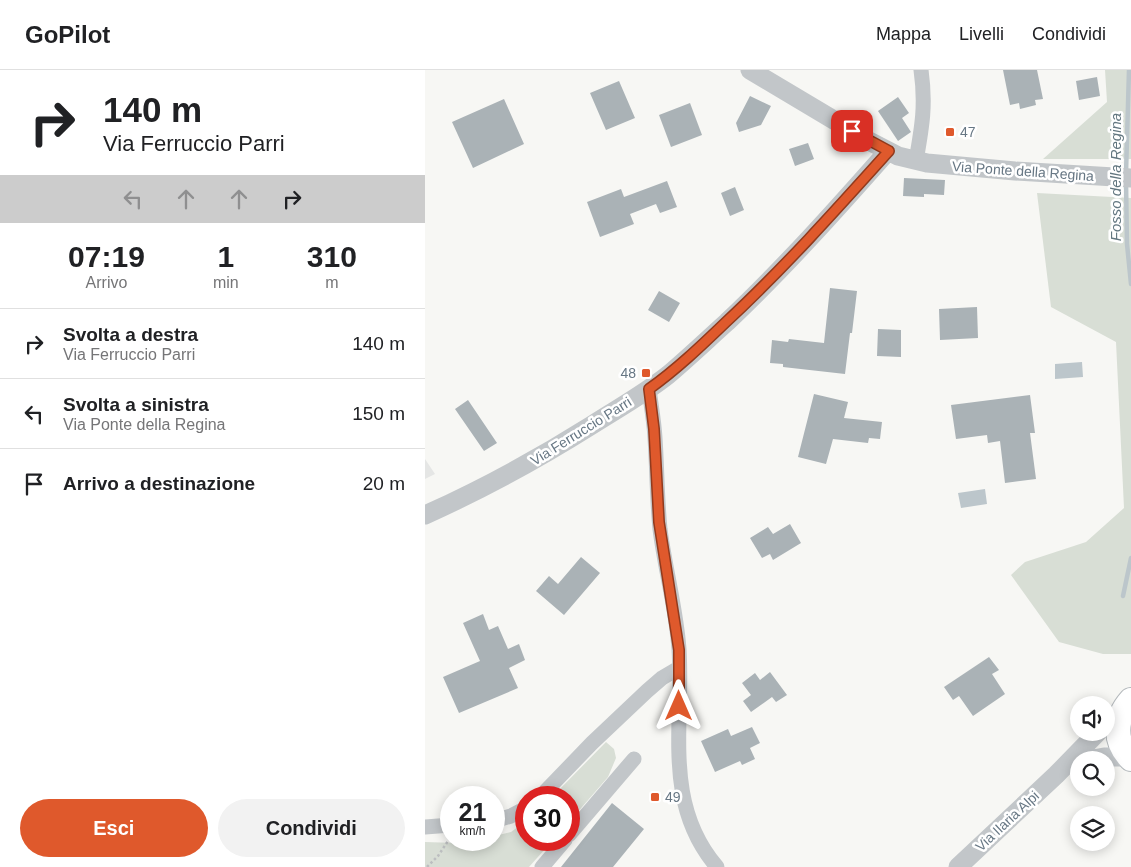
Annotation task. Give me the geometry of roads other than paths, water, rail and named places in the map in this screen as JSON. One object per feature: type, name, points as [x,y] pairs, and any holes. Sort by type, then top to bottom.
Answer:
[{"type":"main road","points":[[1119,715],[1118,733],[1121,746],[1130,758]]},
{"type":"street","name":"Via Ponte della Regina","points":[[750,70],[869,141],[898,156],[937,164],[1131,178]]},
{"type":"street","points":[[916,161],[924,107],[921,70]]},
{"type":"street","name":"Via Ferruccio Parri","points":[[425,515],[479,490],[531,462],[627,404],[686,360],[813,235],[889,151]]},
{"type":"street","points":[[649,389],[654,429],[659,522],[678,637],[679,754],[683,795],[692,828],[705,852],[717,867]]},
{"type":"street","points":[[550,786],[647,691],[662,678],[679,668]]},
{"type":"street","points":[[1057,775],[1089,741]]},
{"type":"street","points":[[1115,757],[1130,758]]},
{"type":"street","points":[[580,822],[634,759]]},
{"type":"street","points":[[1057,775],[1070,768]]},
{"type":"street","name":"Via Ilaria Alpi","points":[[958,867],[1057,775]]},
{"type":"street","points":[[425,827],[440,826]]},
{"type":"street","points":[[542,867],[556,851]]},
{"type":"waterway","name":"Fosso della Regina","points":[[1126,174],[1129,70]]},
{"type":"waterway","name":"Fosso della Regina","points":[[1126,181],[1127,244],[1131,284]]},
{"type":"waterway","name":"Fosso della Regina","points":[[1123,596],[1131,558]]},
{"type":"place","name":"47","points":[[950,132]]},
{"type":"place","name":"48","points":[[646,373]]},
{"type":"place","name":"49","points":[[655,797]]}]
